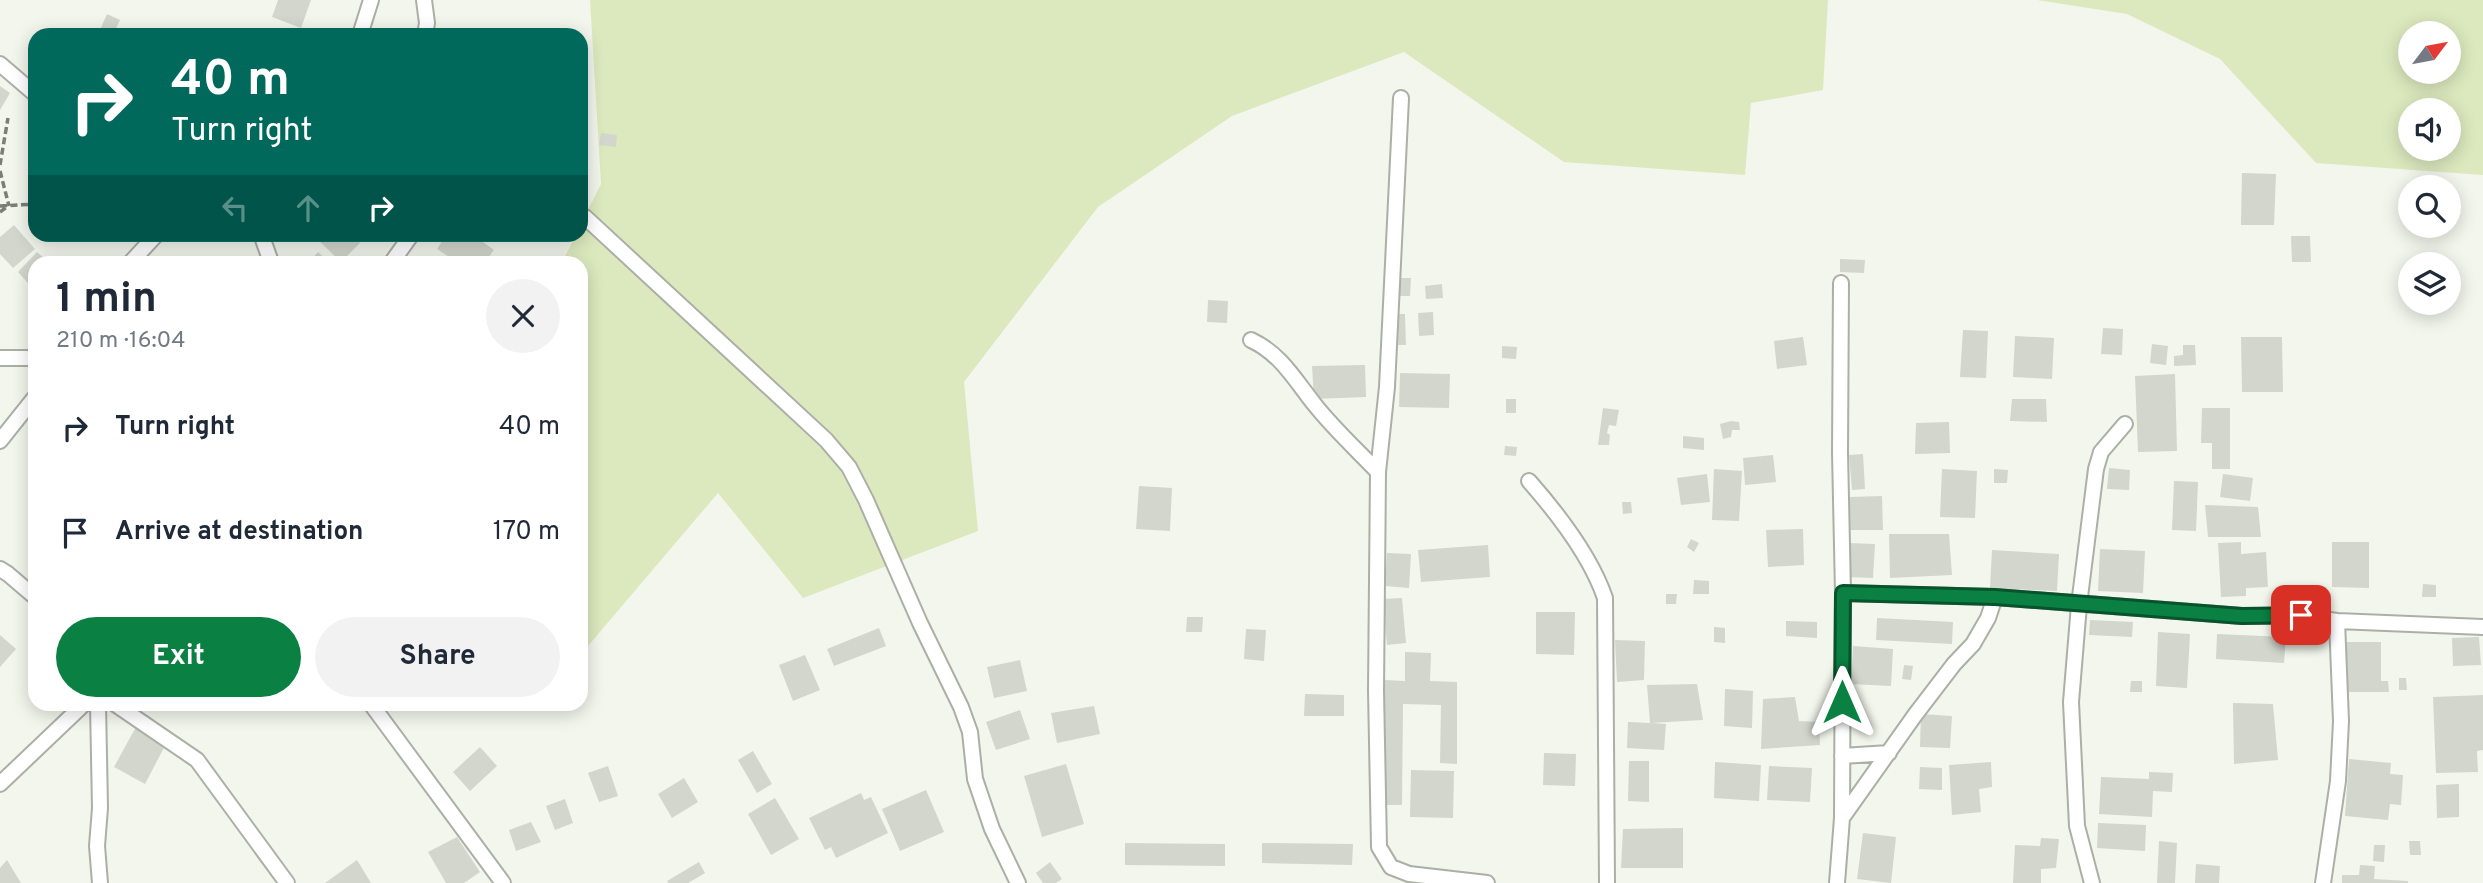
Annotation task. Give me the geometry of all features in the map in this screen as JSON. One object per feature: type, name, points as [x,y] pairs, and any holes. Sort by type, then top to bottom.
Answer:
[{"type":"street","points":[[362,28],[371,0]]},
{"type":"street","points":[[425,0],[426,28]]},
{"type":"street","points":[[0,65],[28,88]]},
{"type":"street","points":[[1401,98],[1387,387],[1378,472],[1376,690],[1379,847],[1391,867],[1409,874],[1488,883]]},
{"type":"street","points":[[588,221],[826,440],[849,467],[879,526],[920,623],[961,707],[970,732],[975,779],[992,829],[1018,883]]},
{"type":"street","points":[[137,256],[150,242]]},
{"type":"street","points":[[1837,883],[1842,818],[1841,283]]},
{"type":"street","points":[[1251,340],[1266,347],[1284,363],[1316,407],[1378,472]]},
{"type":"street","points":[[0,358],[28,358]]},
{"type":"street","points":[[0,441],[28,406]]},
{"type":"street","points":[[2092,883],[2077,826],[2071,702],[2095,468],[2101,452],[2125,424]]},
{"type":"street","points":[[1529,481],[1545,499],[1589,563],[1605,598],[1607,883]]},
{"type":"street","points":[[0,569],[28,591]]},
{"type":"street","points":[[1843,593],[1995,597],[2242,616],[2301,615],[2337,621],[2483,627]]},
{"type":"street","points":[[1842,818],[1923,705],[1973,644],[1988,618],[1995,597]]},
{"type":"street","points":[[2323,883],[2338,781],[2341,733],[2337,621]]},
{"type":"street","points":[[0,784],[77,711]]},
{"type":"street","points":[[97,711],[100,808],[97,846],[100,883]]},
{"type":"street","points":[[125,711],[197,760],[287,883]]},
{"type":"street","points":[[376,711],[503,883]]},
{"type":"street","points":[[1842,756],[1889,753]]},
{"type":"path","points":[[0,165],[8,118]]},
{"type":"path","points":[[0,171],[9,206]]},
{"type":"path","points":[[0,209],[28,205]]},
{"type":"green space","points":[[590,0],[1828,0],[1823,90],[1751,103],[1745,175],[1564,162],[1404,52],[1232,116],[1098,207],[964,382],[978,531],[803,598],[718,493],[588,646],[588,256],[565,256],[572,242],[588,242],[588,210],[601,184]]},
{"type":"green space","points":[[2037,0],[2483,0],[2483,175],[2316,163],[2220,59],[2127,14]]},
{"type":"building","points":[[278,0],[311,0],[301,28],[272,17]]},
{"type":"building","points":[[107,14],[120,20],[116,28],[101,28]]},
{"type":"building","points":[[0,86],[10,93],[0,110]]},
{"type":"building","points":[[601,133],[617,135],[616,147],[599,145]]},
{"type":"building","points":[[2242,173],[2276,174],[2274,225],[2241,225]]},
{"type":"building","points":[[14,225],[35,249],[13,268],[0,254],[0,237]]},
{"type":"building","points":[[2291,236],[2310,236],[2311,262],[2292,262]]},
{"type":"building","points":[[320,242],[360,243],[347,256],[335,256]]},
{"type":"building","points":[[442,242],[483,242],[494,250],[490,256],[448,256],[437,249]]},
{"type":"building","points":[[1840,259],[1865,260],[1864,273],[1840,272]]},
{"type":"building","points":[[28,261],[28,283],[18,272]]},
{"type":"building","points":[[1399,278],[1411,278],[1410,296],[1399,296]]},
{"type":"building","points":[[1442,284],[1443,298],[1426,299],[1425,286]]},
{"type":"building","points":[[1208,300],[1228,301],[1227,323],[1207,322]]},
{"type":"building","points":[[1433,312],[1434,335],[1419,336],[1418,313]]},
{"type":"building","points":[[1392,314],[1405,314],[1406,345],[1393,345]]},
{"type":"building","points":[[2103,328],[2123,329],[2122,355],[2101,354]]},
{"type":"building","points":[[1963,330],[1988,331],[1986,378],[1960,377]]},
{"type":"building","points":[[2015,336],[2054,338],[2052,379],[2013,377]]},
{"type":"building","points":[[1803,337],[1807,365],[1777,369],[1774,341]]},
{"type":"building","points":[[2241,337],[2282,337],[2283,392],[2242,392]]},
{"type":"building","points":[[2152,344],[2168,346],[2166,365],[2150,363]]},
{"type":"building","points":[[2183,345],[2195,345],[2196,365],[2174,366],[2174,356],[2183,355]]},
{"type":"building","points":[[1502,346],[1517,347],[1516,359],[1502,358]]},
{"type":"building","points":[[1365,365],[1366,397],[1314,399],[1312,366]]},
{"type":"building","points":[[1400,373],[1450,374],[1449,408],[1399,407]]},
{"type":"building","points":[[2175,374],[2177,451],[2138,452],[2135,376]]},
{"type":"building","points":[[1506,399],[1516,399],[1516,413],[1506,413]]},
{"type":"building","points":[[2012,399],[2046,399],[2047,422],[2010,421]]},
{"type":"building","points":[[1603,408],[1619,410],[1616,426],[1609,425],[1609,445],[1598,445]]},
{"type":"building","points":[[2202,408],[2230,408],[2230,469],[2212,469],[2212,443],[2201,443]]},
{"type":"building","points":[[1739,422],[1740,430],[1732,430],[1731,437],[1723,439],[1720,424]]},
{"type":"building","points":[[1949,422],[1950,453],[1915,454],[1916,423]]},
{"type":"building","points":[[1683,436],[1704,438],[1704,450],[1683,448]]},
{"type":"building","points":[[1505,446],[1517,447],[1516,456],[1504,455]]},
{"type":"building","points":[[1863,454],[1865,489],[1852,490],[1849,455]]},
{"type":"building","points":[[1773,455],[1776,482],[1745,485],[1743,458]]},
{"type":"building","points":[[2109,468],[2130,470],[2129,490],[2107,489]]},
{"type":"building","points":[[1714,469],[1742,471],[1739,521],[1712,520]]},
{"type":"building","points":[[1942,469],[1977,471],[1975,518],[1940,517]]},
{"type":"building","points":[[1994,469],[2008,470],[2007,483],[1994,483]]},
{"type":"building","points":[[1707,474],[1710,502],[1681,505],[1677,478]]},
{"type":"building","points":[[2223,474],[2253,478],[2250,501],[2220,497]]},
{"type":"building","points":[[2174,481],[2198,482],[2196,531],[2172,530]]},
{"type":"building","points":[[1139,486],[1172,488],[1170,531],[1136,529]]},
{"type":"building","points":[[1882,496],[1883,530],[1850,530],[1849,497]]},
{"type":"building","points":[[1622,502],[1631,502],[1632,513],[1623,514]]},
{"type":"building","points":[[2205,505],[2258,507],[2261,537],[2208,537]]},
{"type":"building","points":[[1803,529],[1804,565],[1768,567],[1766,530]]},
{"type":"building","points":[[1889,534],[1949,534],[1952,575],[1890,578]]},
{"type":"building","points":[[1691,539],[1699,543],[1694,552],[1687,547]]},
{"type":"building","points":[[2241,542],[2241,554],[2266,552],[2268,587],[2246,588],[2246,596],[2221,597],[2218,543]]},
{"type":"building","points":[[2332,542],[2369,542],[2369,588],[2332,587]]},
{"type":"building","points":[[1848,543],[1875,544],[1873,578],[1846,577]]},
{"type":"building","points":[[1488,545],[1490,577],[1421,582],[1418,550]]},
{"type":"building","points":[[2100,549],[2145,551],[2143,593],[2098,591]]},
{"type":"building","points":[[1992,550],[2059,554],[2057,591],[1990,588]]},
{"type":"building","points":[[1387,553],[1411,554],[1409,588],[1385,586]]},
{"type":"building","points":[[1694,580],[1709,581],[1709,594],[1693,594]]},
{"type":"building","points":[[2423,584],[2436,585],[2436,597],[2422,597]]},
{"type":"building","points":[[1666,594],[1677,594],[1676,604],[1666,604]]},
{"type":"building","points":[[1402,598],[1406,643],[1387,645],[1383,599]]},
{"type":"building","points":[[1536,612],[1575,612],[1574,655],[1536,654]]},
{"type":"building","points":[[1187,617],[1203,617],[1202,632],[1186,632]]},
{"type":"building","points":[[1877,618],[1953,622],[1952,644],[1876,640]]},
{"type":"building","points":[[2090,620],[2133,622],[2132,637],[2089,635]]},
{"type":"building","points":[[1786,621],[1817,622],[1817,638],[1786,636]]},
{"type":"building","points":[[1714,627],[1725,628],[1725,643],[1714,642]]},
{"type":"building","points":[[879,628],[886,646],[834,666],[827,649]]},
{"type":"building","points":[[1246,629],[1266,630],[1264,661],[1244,659]]},
{"type":"building","points":[[2158,632],[2190,634],[2187,688],[2156,686]]},
{"type":"building","points":[[2217,634],[2286,637],[2284,663],[2216,659]]},
{"type":"building","points":[[0,635],[16,649],[0,667]]},
{"type":"building","points":[[2479,637],[2481,665],[2453,666],[2452,638]]},
{"type":"building","points":[[1615,640],[1645,641],[1644,680],[1617,682]]},
{"type":"building","points":[[2343,642],[2381,642],[2381,681],[2388,681],[2389,692],[2344,692]]},
{"type":"building","points":[[1853,646],[1893,649],[1891,686],[1851,684]]},
{"type":"building","points":[[1405,652],[1431,653],[1430,681],[1457,682],[1457,764],[1440,763],[1441,705],[1403,704],[1402,805],[1383,805],[1385,680],[1405,681]]},
{"type":"building","points":[[805,655],[820,690],[793,701],[779,665]]},
{"type":"building","points":[[1020,660],[1027,691],[994,698],[987,667]]},
{"type":"building","points":[[1904,665],[1913,666],[1911,680],[1902,679]]},
{"type":"building","points":[[2399,678],[2406,678],[2407,690],[2399,690]]},
{"type":"building","points":[[2131,681],[2142,681],[2142,692],[2130,692]]},
{"type":"building","points":[[1697,684],[1703,720],[1651,723],[1666,724],[1664,750],[1627,748],[1628,722],[1650,723],[1647,685]]},
{"type":"building","points":[[1725,689],[1753,691],[1752,728],[1724,726]]},
{"type":"building","points":[[1305,694],[1344,695],[1344,716],[1304,716]]},
{"type":"building","points":[[2483,695],[2483,750],[2477,751],[2478,772],[2436,773],[2433,697]]},
{"type":"building","points":[[1795,697],[1799,721],[1819,722],[1820,745],[1761,749],[1763,699]]},
{"type":"building","points":[[2233,703],[2273,704],[2278,760],[2234,764]]},
{"type":"building","points":[[1094,706],[1100,734],[1057,743],[1051,713]]},
{"type":"building","points":[[1020,710],[1030,739],[996,750],[986,722]]},
{"type":"building","points":[[1921,714],[1952,716],[1950,748],[1920,747]]},
{"type":"building","points":[[137,725],[167,742],[145,784],[114,767]]},
{"type":"building","points":[[480,747],[497,766],[470,791],[453,772]]},
{"type":"building","points":[[753,751],[772,784],[757,793],[738,760]]},
{"type":"building","points":[[1544,753],[1576,754],[1575,786],[1543,785]]},
{"type":"building","points":[[2349,759],[2391,763],[2390,774],[2403,775],[2401,805],[2390,804],[2388,820],[2345,816]]},
{"type":"building","points":[[1629,761],[1649,761],[1649,802],[1628,801]]},
{"type":"building","points":[[1715,762],[1761,765],[1759,801],[1714,798]]},
{"type":"building","points":[[1991,762],[1992,787],[1979,789],[1981,812],[1952,815],[1949,765]]},
{"type":"building","points":[[1066,764],[1084,824],[1042,837],[1024,776]]},
{"type":"building","points":[[608,766],[618,796],[599,802],[588,773]]},
{"type":"building","points":[[1769,766],[1812,768],[1810,802],[1767,800]]},
{"type":"building","points":[[1920,767],[1942,768],[1942,790],[1919,789]]},
{"type":"building","points":[[1411,770],[1454,771],[1453,818],[1410,817]]},
{"type":"building","points":[[2149,772],[2173,773],[2172,792],[2153,791],[2152,817],[2099,814],[2101,777],[2149,779]]},
{"type":"building","points":[[684,778],[698,802],[672,818],[658,794]]},
{"type":"building","points":[[2459,784],[2459,817],[2437,818],[2436,785]]},
{"type":"building","points":[[926,790],[944,832],[900,851],[882,809]]},
{"type":"building","points":[[861,793],[864,800],[871,797],[888,833],[836,858],[831,847],[825,850],[809,818]]},
{"type":"building","points":[[775,798],[799,839],[771,855],[748,814]]},
{"type":"building","points":[[565,799],[573,823],[555,830],[546,806]]},
{"type":"building","points":[[531,822],[541,842],[516,851],[509,830]]},
{"type":"building","points":[[2098,823],[2146,825],[2145,851],[2097,848]]},
{"type":"building","points":[[1683,828],[1683,868],[1621,868],[1623,829]]},
{"type":"building","points":[[1863,833],[1896,837],[1891,883],[1857,879]]},
{"type":"building","points":[[457,837],[480,872],[464,883],[446,883],[428,852]]},
{"type":"building","points":[[2041,838],[2059,839],[2056,868],[2041,869],[2041,883],[2013,883],[2015,845],[2040,846]]},
{"type":"building","points":[[2159,841],[2177,843],[2175,883],[2157,883]]},
{"type":"building","points":[[2409,841],[2420,841],[2421,855],[2410,855]]},
{"type":"building","points":[[1125,843],[1225,844],[1225,866],[1125,865]]},
{"type":"building","points":[[1262,843],[1353,844],[1352,865],[1262,863]]},
{"type":"building","points":[[2374,845],[2385,845],[2384,862],[2373,861]]},
{"type":"building","points":[[7,860],[21,883],[0,883],[0,868]]},
{"type":"building","points":[[357,860],[371,883],[325,883]]},
{"type":"building","points":[[699,862],[705,873],[688,883],[668,883],[667,881]]},
{"type":"building","points":[[1050,862],[1062,879],[1056,883],[1043,883],[1036,873]]},
{"type":"building","points":[[2196,864],[2220,866],[2219,883],[2195,883]]},
{"type":"building","points":[[2360,865],[2375,866],[2374,879],[2408,883],[2342,883],[2342,875],[2359,875]]},
{"type":"route","points":[[1842,702],[1843,593],[1995,597],[2242,616],[2301,615]]}]
